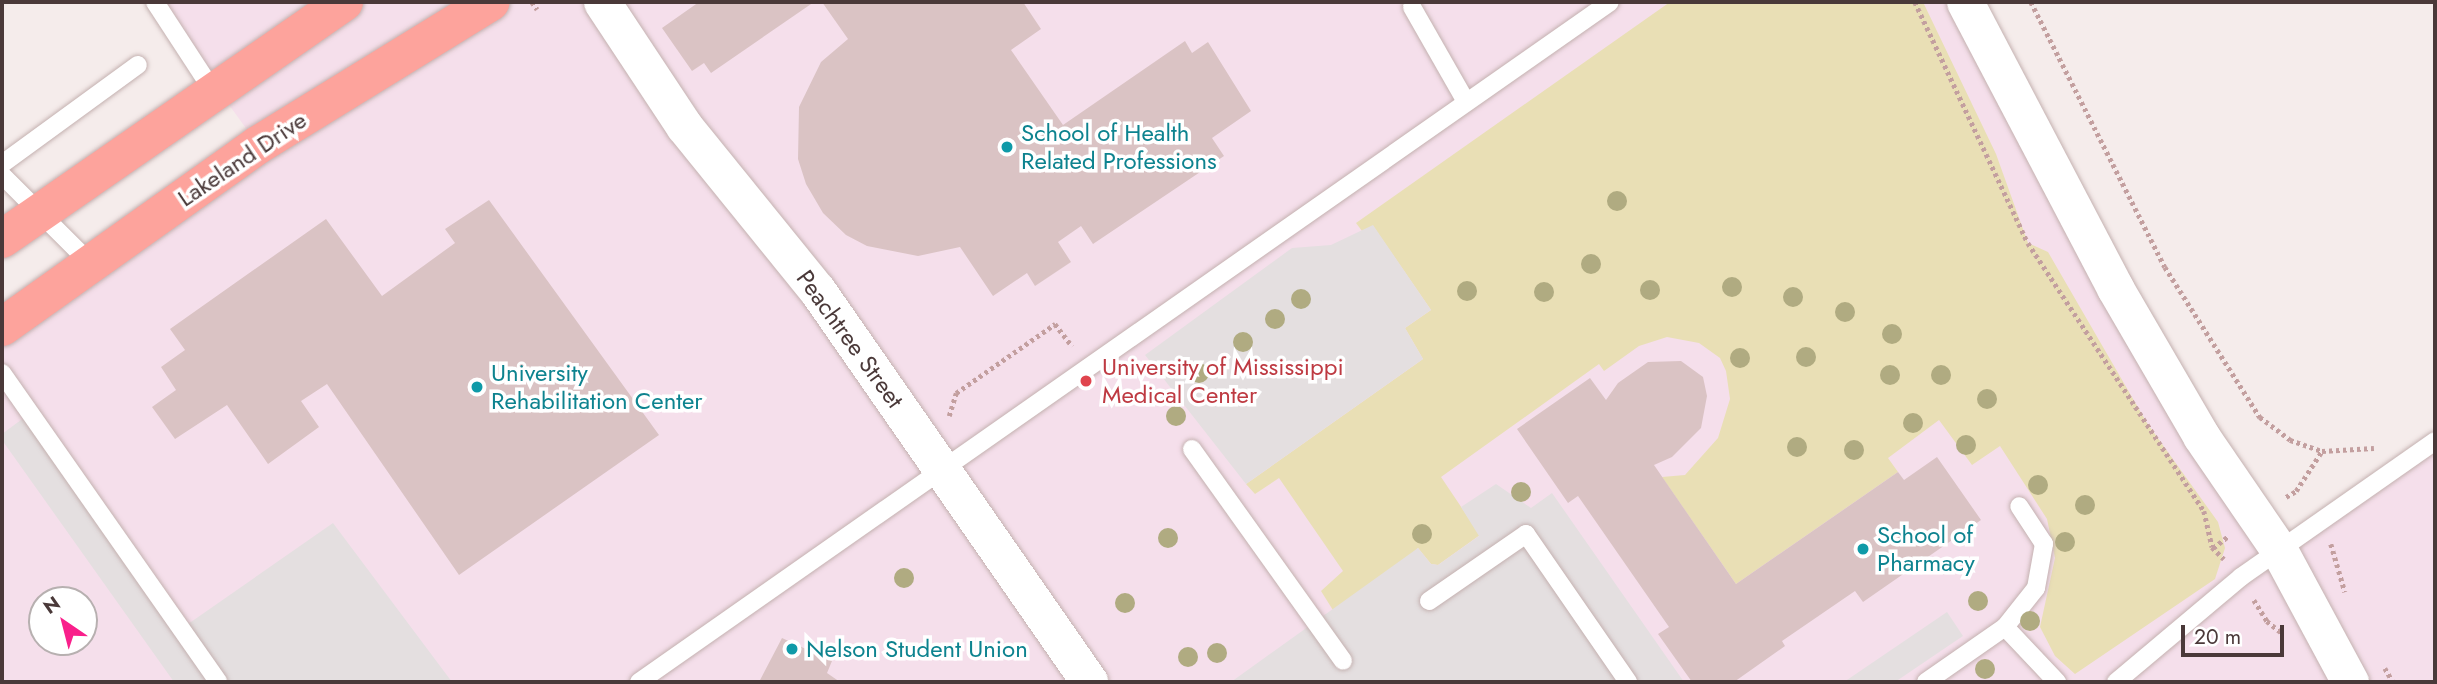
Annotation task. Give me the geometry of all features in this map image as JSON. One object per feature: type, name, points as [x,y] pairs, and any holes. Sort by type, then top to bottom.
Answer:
[{"type":"main road","points":[[2,239],[344,2]]},
{"type":"main road","name":"Lakeland Drive","points":[[2,327],[258,145],[491,2]]},
{"type":"street","name":"Peachtree Street","points":[[602,2],[684,126],[817,290],[1089,682]]},
{"type":"street","points":[[1965,2],[2115,288],[2201,436],[2279,550],[2350,682]]},
{"type":"lane","points":[[639,682],[944,471],[1465,100],[1610,2]]},
{"type":"lane","points":[[165,5],[213,91]]},
{"type":"lane","points":[[1412,7],[1465,100]]},
{"type":"lane","points":[[2,164],[138,65]]},
{"type":"lane","points":[[2,174],[90,263]]},
{"type":"lane","points":[[2,373],[218,682]]},
{"type":"lane","points":[[2116,682],[2241,577],[2435,441]]},
{"type":"lane","points":[[1192,449],[1343,661]]},
{"type":"lane","points":[[1926,682],[2005,627],[2036,587],[2044,544],[2019,506]]},
{"type":"lane","points":[[1429,601],[1526,534],[1628,682]]},
{"type":"lane","points":[[2005,627],[2057,682]]},
{"type":"path","points":[[532,2],[537,9]]},
{"type":"path","points":[[1915,2],[2028,243],[2204,511],[2212,547],[2241,577],[2267,621],[2292,641]]},
{"type":"path","points":[[2031,2],[2114,173],[2234,380],[2260,417],[2290,440],[2322,451],[2368,451],[2379,446]]},
{"type":"path","points":[[2322,451],[2295,491],[2335,550],[2346,595]]},
{"type":"path","points":[[2381,660],[2393,682]]},
{"type":"shaded area","name":"University of Mississippi Medical Center","points":[[155,2],[1965,2],[2279,549],[2435,441],[2435,682],[2,682],[2,327],[258,145]]},
{"type":"shaded area","points":[[1670,2],[1923,2],[1996,154],[2028,243],[2048,252],[2147,423],[2218,522],[2225,548],[2215,579],[2075,674],[2055,656],[2040,627],[2055,558],[2047,519],[2000,446],[1972,465],[1939,420],[1888,458],[1898,472],[1736,584],[1662,477],[1685,475],[1718,438],[1730,399],[1726,371],[1720,358],[1699,343],[1667,337],[1639,346],[1604,371],[1599,364],[1441,477],[1480,535],[1438,565],[1431,564],[1418,548],[1341,623],[1321,591],[1343,571],[1279,478],[1255,494],[1246,484],[1423,359],[1405,328],[1431,310],[1373,226],[1362,231],[1356,223]]},
{"type":"shaded area","points":[[1373,225],[1431,310],[1405,328],[1423,359],[1246,484],[1145,355],[1292,248],[1331,245]]},
{"type":"shaded area","points":[[25,417],[178,631],[333,523],[452,682],[174,682],[2,440],[2,434]]},
{"type":"shaded area","points":[[1496,484],[1531,508],[1552,493],[1684,682],[1231,682],[1418,548],[1431,564],[1438,565],[1479,536],[1461,507]]},
{"type":"shaded area","points":[[1947,612],[1963,636],[1895,682],[1844,682]]},
{"type":"building","points":[[699,2],[814,2],[711,73],[704,63],[692,71],[662,28]]},
{"type":"building","name":"School of Health Related Professions","points":[[822,2],[1023,2],[1041,29],[1011,50],[1063,125],[1185,41],[1192,53],[1208,42],[1251,111],[1212,138],[1224,156],[1093,244],[1081,226],[1058,242],[1071,262],[1035,286],[1027,273],[993,296],[960,247],[918,256],[867,246],[846,235],[823,213],[806,184],[798,159],[799,107],[821,62],[848,39]]},
{"type":"building","name":"University Rehabilitation Center","points":[[489,200],[659,435],[459,575],[327,384],[301,401],[319,427],[268,464],[227,405],[175,439],[152,407],[176,390],[161,367],[185,350],[170,329],[326,219],[382,296],[455,243],[445,229]]},
{"type":"building","name":"School of Pharmacy","points":[[1681,361],[1703,377],[1707,396],[1701,428],[1672,457],[1654,465],[1736,584],[1898,472],[1904,480],[1937,457],[1981,520],[1863,602],[1855,591],[1782,641],[1785,646],[1734,682],[1692,682],[1658,634],[1669,627],[1578,496],[1568,503],[1517,429],[1590,378],[1606,400],[1618,383],[1648,362]]},
{"type":"building","name":"Nelson Student Union","points":[[782,638],[832,661],[827,673],[840,682],[759,682]]},
{"type":"place","name":"School of Health Related Professions","points":[[1007,147]]},
{"type":"place","name":"University of Mississippi Medical Center","points":[[1086,381]]},
{"type":"place","name":"University Rehabilitation Center","points":[[477,387]]},
{"type":"place","name":"School of Pharmacy","points":[[1863,549]]},
{"type":"place","name":"Nelson Student Union","points":[[792,649]]}]
